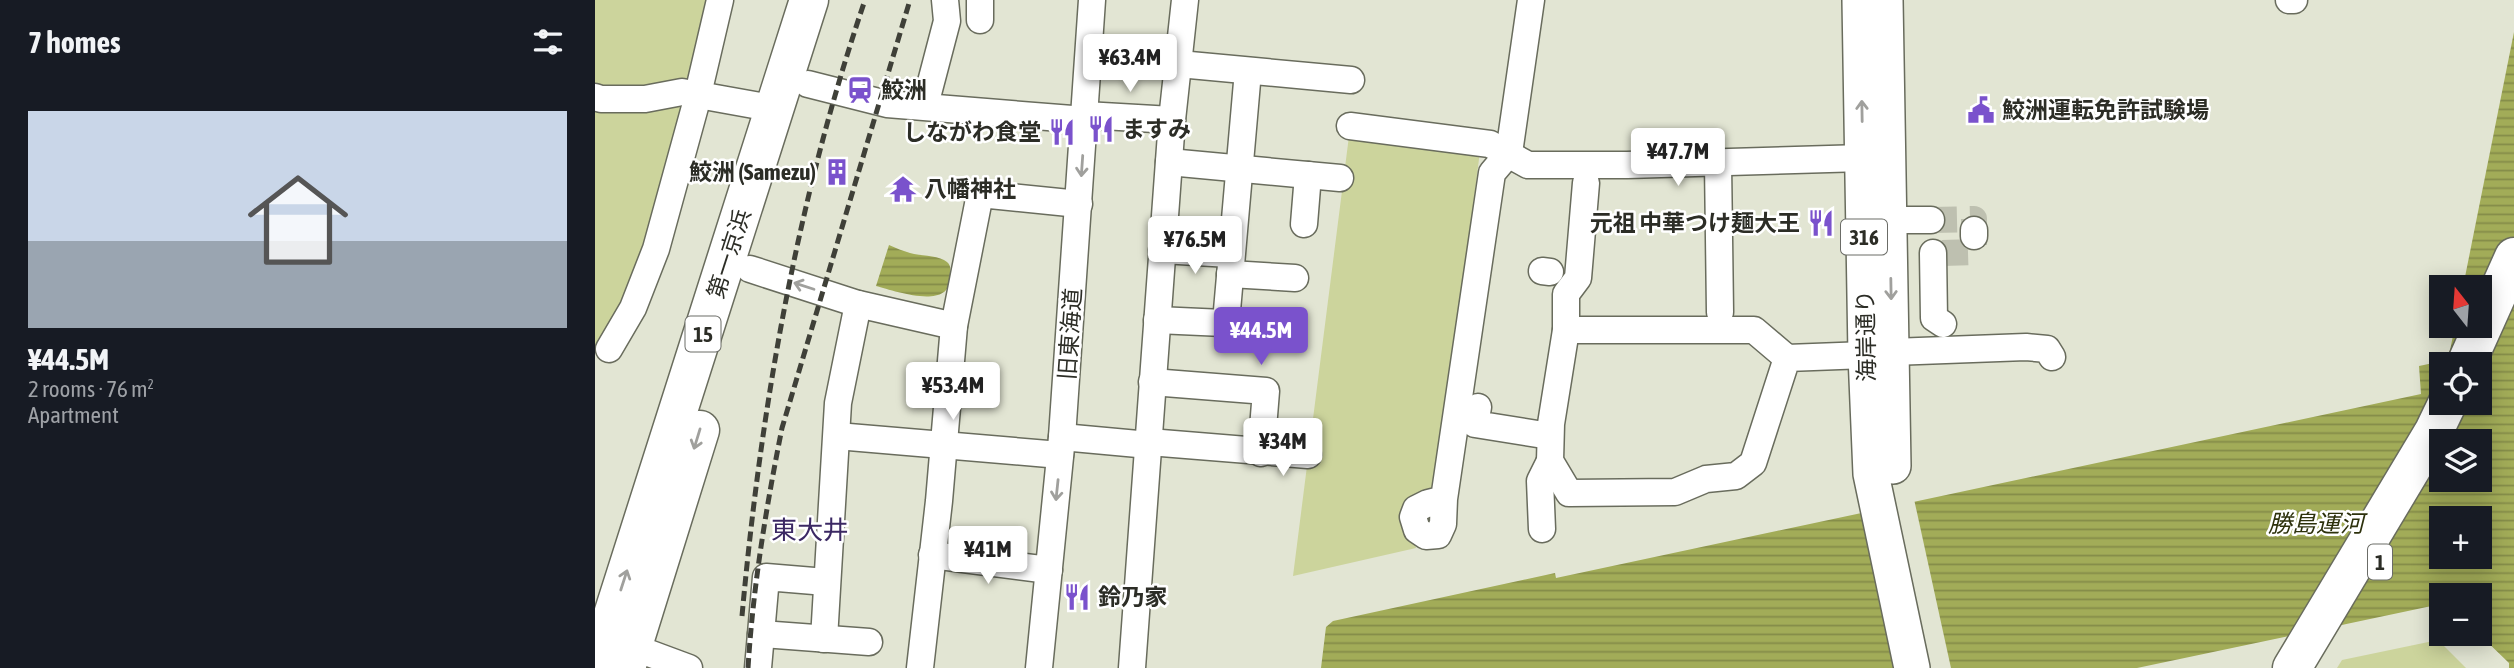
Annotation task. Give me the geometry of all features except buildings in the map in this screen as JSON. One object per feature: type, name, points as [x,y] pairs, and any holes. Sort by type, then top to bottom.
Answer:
[{"type":"highway","name":"第一京浜","points":[[611,650],[809,0]]},
{"type":"highway","name":"第一京浜","points":[[611,650],[751,269],[835,0]]},
{"type":"highway","points":[[2471,352],[2514,257]]},
{"type":"highway","points":[[2492,364],[2514,321]]},
{"type":"highway","name":"1","points":[[2292,668],[2442,415]]},
{"type":"highway","name":"1","points":[[2319,668],[2429,477]]},
{"type":"main road","name":"海岸通り","points":[[1860,0],[1863,158],[1879,353],[1882,472],[1912,668]]},
{"type":"main road","name":"海岸通り","points":[[1879,353],[1890,237],[1885,0]]},
{"type":"main road","name":"海岸通り","points":[[1882,472],[1934,668]]},
{"type":"street","points":[[609,349],[633,308],[656,249],[698,95],[720,0]]},
{"type":"street","name":"旧東海道","points":[[1039,668],[1061,446],[1092,0]]},
{"type":"street","points":[[1132,668],[1172,120],[1185,0]]},
{"type":"street","points":[[1444,499],[1486,261],[1492,173],[1509,153],[1531,0]]},
{"type":"street","points":[[925,105],[963,12]]},
{"type":"street","points":[[1179,64],[1351,80]]},
{"type":"street","points":[[1226,322],[1248,71]]},
{"type":"street","points":[[808,84],[887,104],[1085,118],[1172,120]]},
{"type":"street","points":[[595,97],[645,99],[682,92],[776,109]]},
{"type":"street","points":[[1350,127],[1490,144],[1528,165],[1863,158]]},
{"type":"street","points":[[1169,162],[1340,178]]},
{"type":"street","points":[[1718,163],[1720,312]]},
{"type":"street","points":[[1304,224],[1308,175]]},
{"type":"street","points":[[1542,529],[1540,481],[1550,448],[1566,330],[1566,294],[1578,278],[1586,183]]},
{"type":"street","points":[[920,668],[954,326],[980,194],[1079,204]]},
{"type":"street","points":[[1890,237],[1931,220]]},
{"type":"street","points":[[1890,237],[1937,253],[1934,318],[1943,324]]},
{"type":"street","points":[[1162,250],[1295,278]]},
{"type":"street","points":[[751,269],[857,304],[954,326]]},
{"type":"street","points":[[824,639],[826,582],[839,436],[838,403],[857,304]]},
{"type":"street","points":[[1157,320],[1268,326]]},
{"type":"street","points":[[1566,330],[1754,330],[1787,358],[2027,347],[2047,349],[2052,357]]},
{"type":"street","points":[[1478,407],[1475,424],[1550,448],[1569,493],[1675,492],[1706,479],[1736,476],[1753,463],[1787,358]]},
{"type":"street","points":[[1152,382],[1266,391],[1261,453]]},
{"type":"street","points":[[839,436],[944,445],[1149,444],[1308,455]]},
{"type":"street","points":[[932,555],[1049,570]]},
{"type":"street","points":[[758,668],[766,577],[826,582]]},
{"type":"street","points":[[761,634],[869,642]]},
{"type":"street","points":[[611,650],[689,668]]},
{"type":"shaded area","points":[[595,0],[706,0],[683,115],[651,248],[603,350],[595,347]]},
{"type":"shaded area","points":[[1349,136],[1480,151],[1437,494],[1409,523],[1416,548],[1293,576]]},
{"type":"shaded area","points":[[2429,642],[2429,646],[2444,646],[2466,668],[2337,668],[2342,660]]},
{"type":"water","name":"勝島運河","points":[[2514,32],[2514,668],[2509,668],[2509,663],[2491,646],[2492,583],[2429,583],[2429,607],[2137,668],[1321,668],[1326,627],[1333,621],[1555,573],[1556,578],[2421,394],[2419,366],[2429,364],[2429,415],[2492,415],[2492,352],[2450,352],[2453,338],[2492,338],[2492,275],[2465,275]]},
{"type":"water","points":[[889,245],[947,262],[950,265],[948,287],[942,293],[921,296],[876,286]]},
{"type":"pier","points":[[1914,499],[1951,668],[1896,668],[1862,510]]},
{"type":"tunnel","points":[[1931,220],[1974,219],[1974,230]]},
{"type":"tunnel","points":[[1942,253],[1974,252],[1974,236]]},
{"type":"railway","points":[[742,616],[760,460],[785,305],[820,151],[865,0]]},
{"type":"railway","points":[[748,668],[761,548],[782,428],[910,0]]},
{"type":"place","name":"鮫洲","points":[[860,90]]},
{"type":"place","name":"鮫洲運転免許試験場","points":[[1981,110]]},
{"type":"place","name":"ますみ","points":[[1101,129]]},
{"type":"place","name":"しながわ食堂","points":[[1062,132]]},
{"type":"place","name":"鮫洲 (Samezu)","points":[[837,172]]},
{"type":"place","name":"八幡神社","points":[[903,189]]},
{"type":"place","name":"元祖 中華つけ麺大王","points":[[1821,223]]},
{"type":"place","name":"鈴乃家","points":[[1077,597]]},
{"type":"district","name":"東大井","points":[[810,530]]}]
